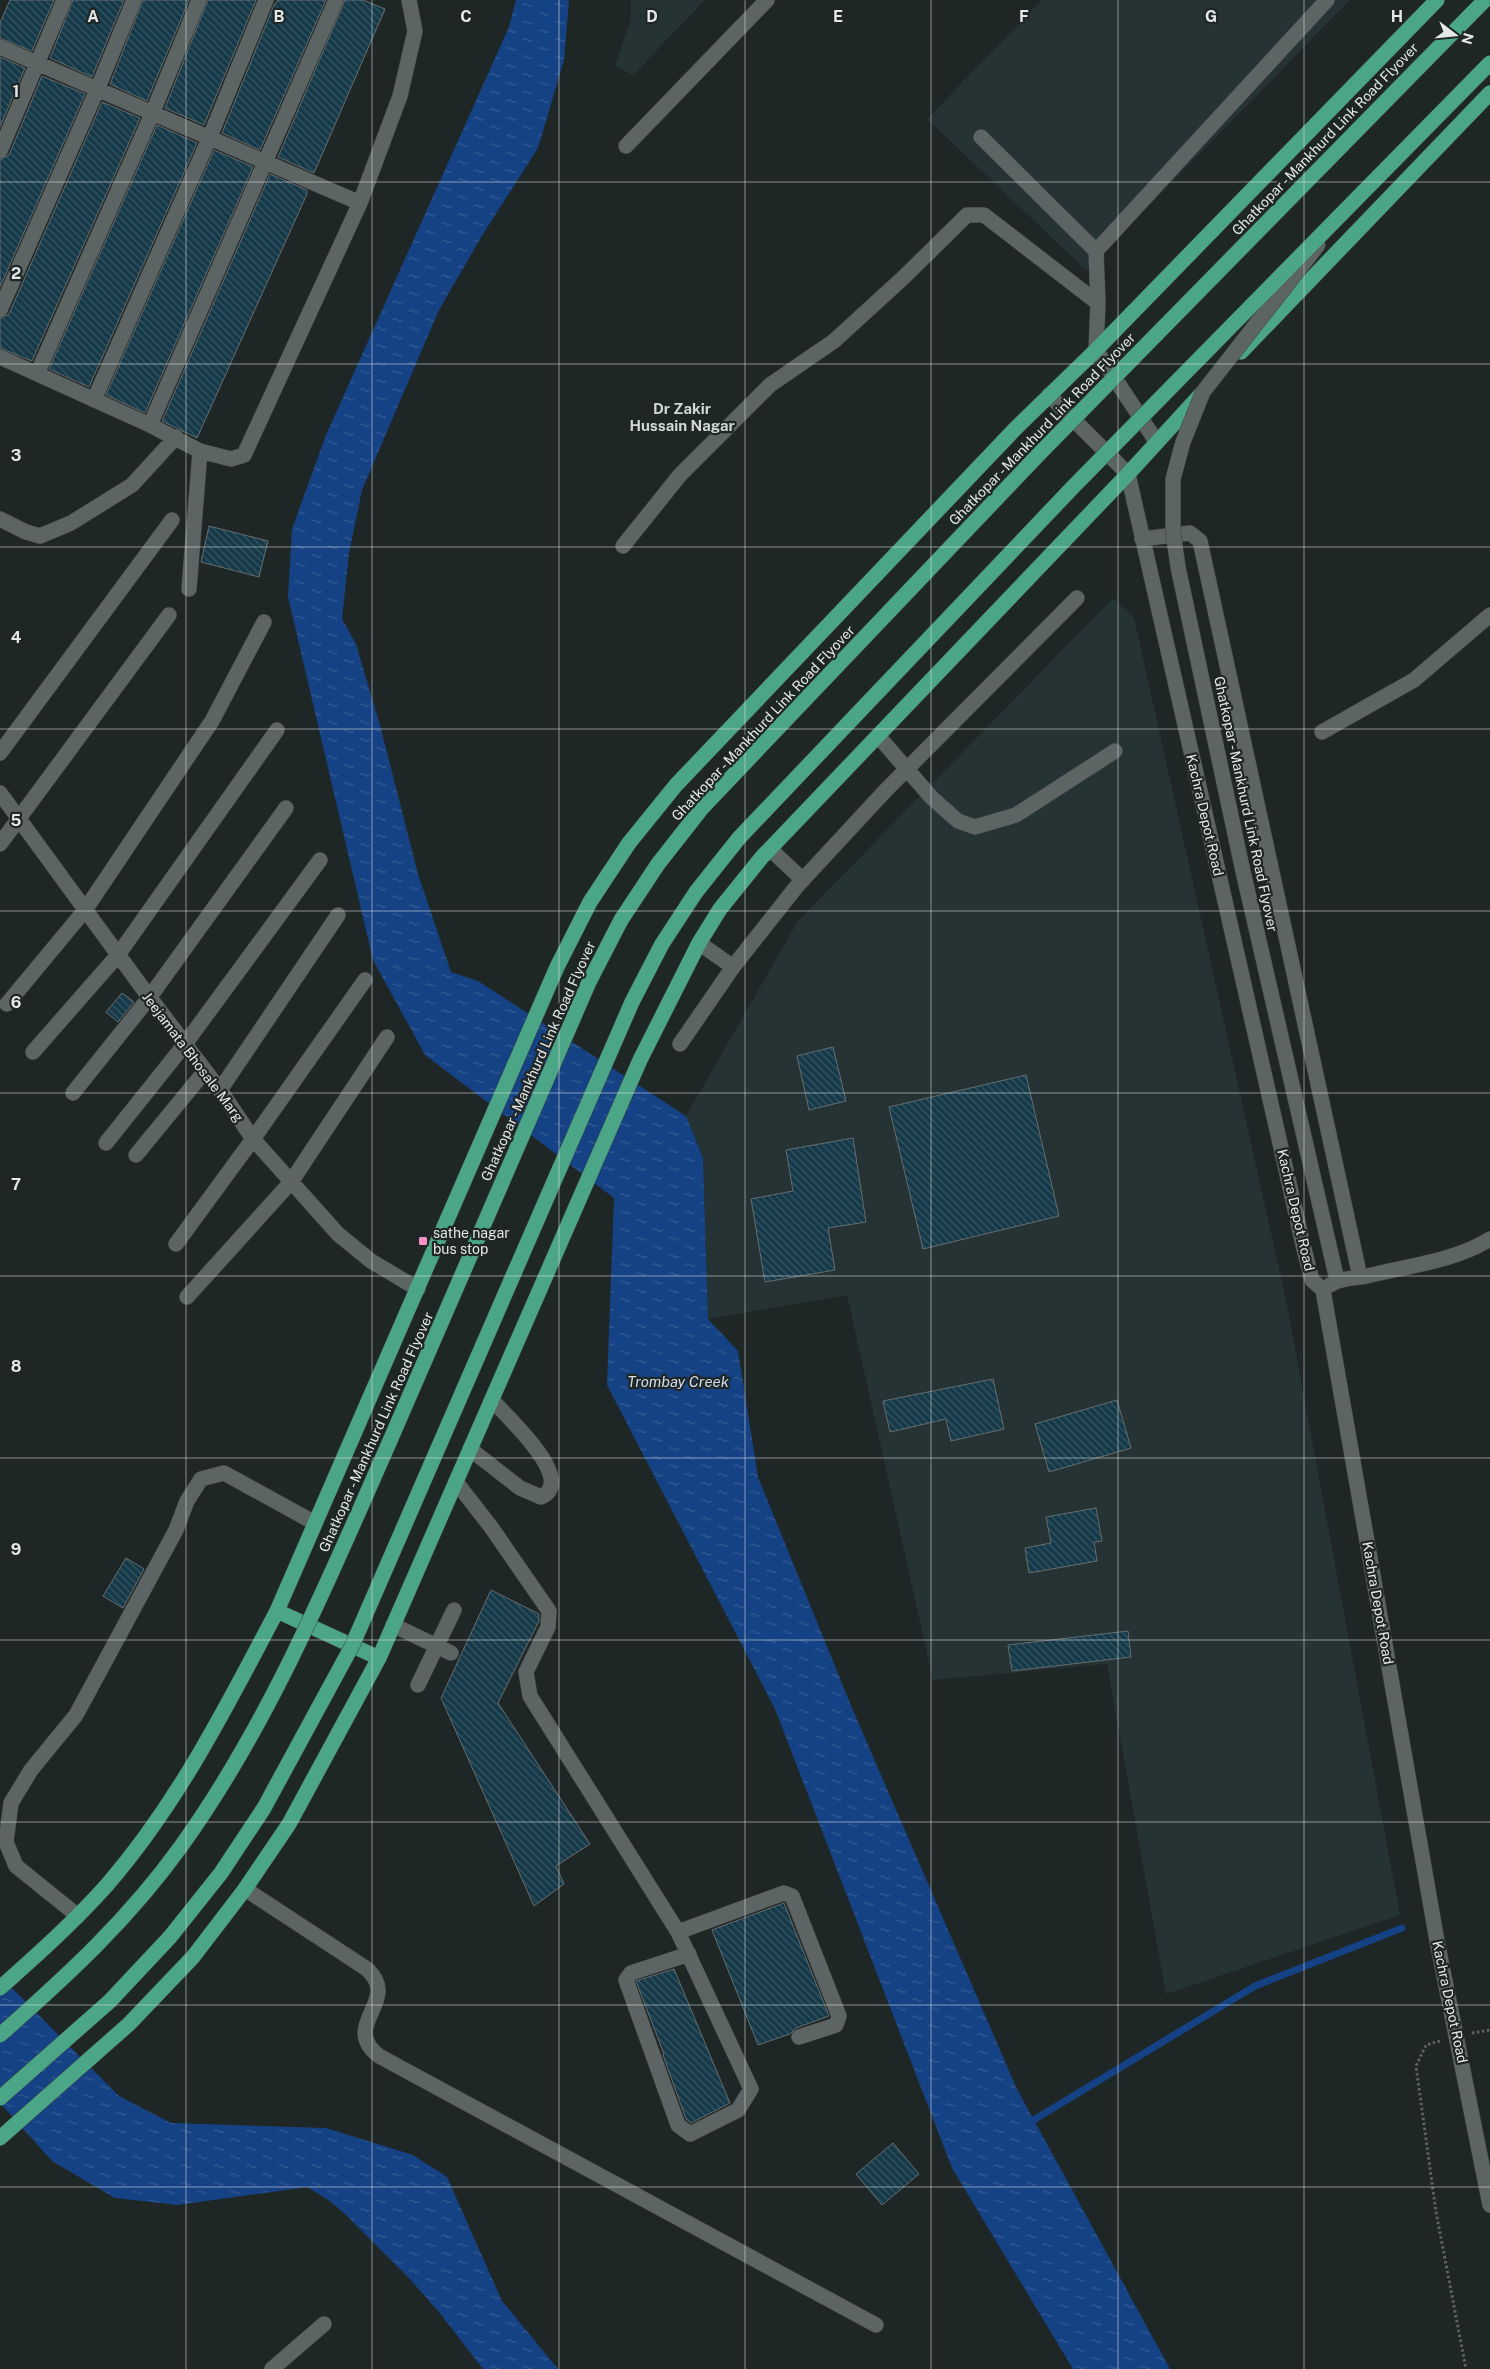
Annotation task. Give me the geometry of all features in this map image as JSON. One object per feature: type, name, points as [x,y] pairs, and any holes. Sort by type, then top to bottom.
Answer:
[{"type":"highway","points":[[0,1988],[57,1938],[107,1884],[152,1827],[194,1765],[278,1611],[557,967],[590,902],[629,843],[676,786],[1049,395],[1096,350],[1437,0]]},
{"type":"highway","name":"Ghatkopar - Mankhurd Link Road Flyover","points":[[0,2035],[80,1965],[134,1907],[181,1846],[224,1783],[309,1626],[589,982],[621,920],[658,864],[702,808],[1040,453],[1485,0]]},
{"type":"highway","name":"Ghatkopar - Mankhurd Link Road Flyover","points":[[0,2098],[110,2001],[170,1937],[221,1873],[264,1808],[352,1646],[632,1002],[662,944],[696,892],[739,838],[1080,480],[1490,63]]},
{"type":"highway","points":[[0,2138],[129,2024],[193,1957],[245,1889],[289,1824],[379,1658],[640,1060],[699,943],[720,909],[770,849],[1128,474],[1156,441],[1490,93]]},
{"type":"highway","points":[[278,1611],[379,1658]]},
{"type":"street","points":[[0,151],[64,0]]},
{"type":"street","points":[[0,310],[97,90],[134,0]]},
{"type":"street","points":[[41,365],[152,114],[199,0]]},
{"type":"street","points":[[94,400],[210,139],[266,0]]},
{"type":"street","points":[[150,425],[336,0]]},
{"type":"street","points":[[0,358],[176,437],[200,451],[231,459],[244,455],[360,203],[400,96],[415,31],[409,0]]},
{"type":"street","points":[[626,146],[767,0]]},
{"type":"street","points":[[1096,251],[1327,0]]},
{"type":"street","points":[[0,47],[265,164],[360,203]]},
{"type":"street","points":[[981,137],[1096,251],[1098,303],[1096,350],[1156,441]]},
{"type":"street","name":"Ghatkopar - Mankhurd Link Road Flyover","points":[[1337,1280],[1242,867],[1178,567],[1173,532],[1173,478],[1183,442],[1203,392],[1350,205]]},
{"type":"street","points":[[623,546],[680,475],[770,385],[834,341],[904,277],[967,215],[984,215],[1098,303]]},
{"type":"street","points":[[1049,395],[1128,474]]},
{"type":"street","points":[[0,519],[26,532],[40,536],[71,523],[132,485],[176,437]]},
{"type":"street","points":[[189,589],[200,451]]},
{"type":"street","name":"Kachra Depot Road","points":[[1128,474],[1304,1249],[1312,1280],[1323,1290],[1437,1941],[1490,2205]]},
{"type":"street","points":[[0,753],[172,520]]},
{"type":"street","points":[[1142,539],[1190,533],[1200,541],[1360,1277]]},
{"type":"street","points":[[680,1044],[733,967],[803,880],[907,769],[1077,598]]},
{"type":"street","points":[[0,844],[169,615]]},
{"type":"street","points":[[1322,732],[1414,680],[1490,615]]},
{"type":"street","points":[[7,1004],[85,910],[212,721],[264,622]]},
{"type":"street","points":[[33,1052],[118,955],[277,730]]},
{"type":"street","points":[[878,736],[932,798],[958,821],[975,827],[1016,815],[1115,751]]},
{"type":"street","name":"Jeejamata Bhosale Marg","points":[[0,793],[118,955],[220,1090],[253,1139],[338,1234],[371,1261],[418,1289]]},
{"type":"street","points":[[73,1093],[150,998],[286,808]]},
{"type":"street","points":[[770,849],[803,880]]},
{"type":"street","points":[[106,1143],[185,1044],[320,860]]},
{"type":"street","points":[[220,1090],[338,915]]},
{"type":"street","points":[[699,943],[733,967]]},
{"type":"street","points":[[176,1244],[365,980]]},
{"type":"street","points":[[187,1298],[292,1182],[387,1037]]},
{"type":"street","points":[[136,1155],[205,1070]]},
{"type":"street","points":[[1323,1290],[1337,1280],[1360,1277],[1476,1248],[1490,1239]]},
{"type":"street","points":[[470,1449],[528,1492],[541,1496],[548,1491],[552,1477],[547,1463],[492,1400]]},
{"type":"street","points":[[16,1866],[6,1842],[11,1803],[31,1770],[76,1715],[176,1530],[187,1502],[201,1479],[224,1472],[316,1524]]},
{"type":"street","points":[[456,1482],[491,1527],[549,1611],[548,1627],[526,1672],[530,1696],[678,1932],[689,1954],[751,2089],[738,2110],[690,2134],[678,2125],[626,1980],[631,1973],[689,1954]]},
{"type":"street","points":[[418,1685],[444,1650],[454,1610]]},
{"type":"street","points":[[393,1625],[444,1650]]},
{"type":"street","points":[[0,1863],[16,1866],[78,1916]]},
{"type":"street","points":[[245,1889],[366,1969],[376,1978],[380,1990],[367,2022],[364,2038],[370,2050],[876,2325]]},
{"type":"street","points":[[678,1932],[784,1893],[792,1896],[839,2016],[836,2025],[798,2037]]},
{"type":"street","points":[[272,2369],[324,2324]]},
{"type":"path","points":[[1466,2369],[1436,2212],[1416,2066],[1426,2045],[1457,2035],[1490,2030]]},
{"type":"shaded area","points":[[631,0],[705,0],[633,75],[615,66],[631,18]]},
{"type":"shaded area","points":[[1042,0],[1350,0],[1086,270],[927,119]]},
{"type":"shaded area","points":[[1113,598],[1134,618],[1286,1300],[1400,1915],[1166,1994],[1107,1664],[933,1680],[847,1295],[708,1319],[703,1158],[686,1116],[798,921]]},
{"type":"water","name":"Trombay Creek","points":[[516,0],[569,0],[564,60],[538,148],[483,234],[439,310],[362,490],[349,553],[342,619],[356,644],[381,729],[418,874],[451,972],[478,981],[686,1116],[703,1158],[708,1319],[738,1351],[758,1477],[852,1708],[1017,2089],[1170,2369],[1073,2369],[952,2168],[775,1709],[607,1385],[614,1198],[425,1055],[373,960],[288,597],[292,529],[326,435],[509,27]]},
{"type":"water","points":[[0,1976],[119,2096],[171,2123],[326,2128],[413,2155],[447,2177],[502,2301],[558,2369],[483,2369],[439,2312],[407,2276],[344,2213],[327,2199],[307,2187],[178,2205],[115,2198],[52,2161],[0,2103]]},
{"type":"building","points":[[10,0],[54,0],[32,51],[0,38],[0,23]]},
{"type":"building","points":[[73,0],[124,0],[92,77],[50,58]]},
{"type":"building","points":[[143,0],[189,0],[147,101],[110,84]]},
{"type":"building","points":[[208,0],[256,0],[204,125],[165,108]]},
{"type":"building","points":[[278,0],[326,0],[260,150],[222,133],[274,5]]},
{"type":"building","points":[[345,0],[363,0],[385,9],[314,173],[278,157]]},
{"type":"building","points":[[0,57],[25,68],[0,127]]},
{"type":"building","points":[[42,76],[85,94],[0,287],[0,160],[9,155]]},
{"type":"building","points":[[102,102],[140,118],[32,361],[0,348],[0,319],[9,314]]},
{"type":"building","points":[[157,125],[197,143],[89,387],[49,369]]},
{"type":"building","points":[[214,150],[253,167],[145,413],[106,395]]},
{"type":"building","points":[[270,174],[307,190],[307,194],[197,438],[162,421]]},
{"type":"building","points":[[209,526],[268,541],[259,577],[201,562]]},
{"type":"building","points":[[122,993],[134,1002],[118,1022],[106,1012]]},
{"type":"building","points":[[833,1047],[846,1101],[809,1110],[797,1056]]},
{"type":"building","points":[[1026,1075],[1059,1216],[923,1249],[889,1107]]},
{"type":"building","points":[[853,1138],[866,1222],[828,1228],[835,1270],[765,1282],[751,1199],[793,1191],[786,1150]]},
{"type":"building","points":[[993,1379],[1004,1429],[951,1441],[946,1419],[890,1432],[883,1401]]},
{"type":"building","points":[[1117,1400],[1131,1448],[1049,1472],[1035,1424]]},
{"type":"building","points":[[1096,1508],[1102,1541],[1094,1542],[1097,1561],[1029,1573],[1025,1548],[1051,1543],[1046,1517]]},
{"type":"building","points":[[126,1558],[144,1569],[123,1608],[103,1596]]},
{"type":"building","points":[[491,1590],[539,1614],[539,1621],[498,1703],[590,1844],[556,1866],[564,1884],[534,1906],[441,1698]]},
{"type":"building","points":[[1128,1631],[1131,1657],[1012,1671],[1008,1645]]},
{"type":"building","points":[[784,1903],[829,2016],[796,2028],[790,2034],[758,2045],[712,1930]]},
{"type":"building","points":[[674,1969],[730,2103],[691,2123],[686,2119],[636,1981]]},
{"type":"building","points":[[893,2143],[919,2174],[882,2205],[856,2174]]},
{"type":"waterway","points":[[1027,2124],[1255,1986],[1402,1928]]},
{"type":"place","name":"sathe nagar bus stop","points":[[423,1241]]},
{"type":"district","name":"Dr Zakir Hussain Nagar","points":[[682,416]]}]
